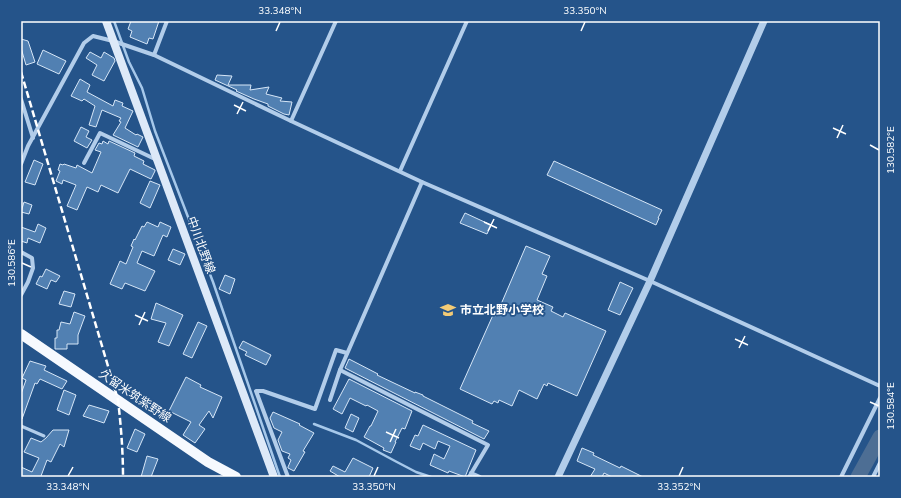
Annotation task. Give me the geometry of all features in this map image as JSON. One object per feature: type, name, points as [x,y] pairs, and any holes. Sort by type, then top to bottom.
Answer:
[{"type":"main road","name":"中川北野線","points":[[106,21],[116,42],[157,160],[274,477]]},
{"type":"main road","name":"久留米筑紫野線","points":[[21,334],[208,462],[236,477]]},
{"type":"street","points":[[154,55],[167,21]]},
{"type":"street","points":[[291,121],[336,21]]},
{"type":"street","points":[[400,171],[467,21]]},
{"type":"street","points":[[558,477],[650,281],[764,21]]},
{"type":"street","points":[[21,164],[28,146],[84,43],[93,36],[154,55],[422,182],[650,281],[880,386]]},
{"type":"street","points":[[21,98],[22,107],[33,138]]},
{"type":"street","points":[[84,162],[100,133],[157,160]]},
{"type":"street","points":[[330,400],[340,370],[422,182]]},
{"type":"street","points":[[21,252],[32,258],[32,268],[28,282],[21,295]]},
{"type":"street","points":[[288,477],[256,391],[263,391],[315,409],[336,350],[348,353]]},
{"type":"street","points":[[340,370],[488,445],[470,475],[480,477]]},
{"type":"street","points":[[841,477],[880,398]]},
{"type":"street","points":[[873,477],[880,463]]},
{"type":"lane","points":[[21,426],[44,436]]},
{"type":"building","points":[[131,21],[159,21],[153,39],[149,38],[147,44],[130,37],[132,31],[128,29]]},
{"type":"building","points":[[21,39],[28,41],[35,62],[26,65],[21,48]]},
{"type":"building","points":[[43,50],[66,61],[59,74],[37,64]]},
{"type":"building","points":[[90,52],[101,58],[104,52],[114,58],[115,61],[104,81],[92,75],[97,65],[86,58]]},
{"type":"building","points":[[217,75],[232,76],[228,85],[251,85],[250,90],[269,87],[266,94],[282,98],[280,101],[292,102],[289,115],[284,114],[268,106],[268,104],[236,91],[237,90],[215,80]]},
{"type":"building","points":[[80,79],[90,85],[87,92],[113,106],[115,100],[123,103],[122,106],[133,111],[125,128],[136,135],[137,134],[143,137],[138,147],[113,135],[121,122],[119,121],[121,118],[102,110],[96,127],[89,125],[95,106],[84,99],[82,101],[71,96]]},
{"type":"building","points":[[81,127],[89,131],[86,137],[92,140],[87,148],[74,141]]},
{"type":"building","points":[[103,141],[108,144],[109,141],[135,153],[134,156],[144,161],[143,164],[155,170],[151,179],[130,169],[118,193],[101,185],[98,192],[87,187],[77,210],[67,206],[76,185],[63,180],[62,184],[56,181],[60,171],[58,170],[60,164],[76,168],[77,165],[92,173],[101,152],[95,150],[99,143],[102,144]]},
{"type":"building","points":[[34,160],[43,164],[35,185],[25,182]]},
{"type":"building","points":[[554,161],[662,210],[656,225],[547,175]]},
{"type":"building","points":[[150,181],[160,185],[150,208],[140,203]]},
{"type":"building","points":[[24,202],[32,205],[29,214],[21,212]]},
{"type":"building","points":[[465,213],[491,225],[487,234],[460,223]]},
{"type":"building","points":[[147,222],[158,227],[160,222],[171,227],[167,237],[163,235],[154,256],[142,251],[137,263],[155,271],[145,291],[125,283],[122,289],[110,284],[120,261],[126,264],[133,247],[131,246],[134,239],[135,240],[142,226],[144,227]]},
{"type":"building","points":[[38,224],[46,228],[40,243],[28,238],[27,243],[21,241],[21,227],[35,232]]},
{"type":"building","points":[[526,246],[550,256],[542,274],[547,276],[537,300],[553,307],[551,311],[563,317],[565,313],[606,331],[577,396],[548,383],[547,386],[544,384],[537,399],[519,390],[512,406],[499,400],[498,403],[494,401],[492,404],[460,389],[493,315],[496,316]]},
{"type":"building","points":[[173,249],[185,254],[180,265],[168,260]]},
{"type":"building","points":[[46,269],[60,276],[56,282],[51,280],[47,289],[36,284]]},
{"type":"building","points":[[225,275],[235,279],[230,294],[219,289]]},
{"type":"building","points":[[620,282],[633,288],[620,315],[608,310]]},
{"type":"building","points":[[64,291],[75,294],[71,307],[59,304]]},
{"type":"building","points":[[156,303],[183,315],[169,346],[158,342],[166,323],[151,319]]},
{"type":"building","points":[[74,312],[85,316],[78,335],[78,344],[67,344],[67,349],[55,349],[55,338],[57,338],[57,330],[59,330],[61,322],[70,324]]},
{"type":"building","points":[[198,322],[207,326],[192,358],[183,354]]},
{"type":"building","points":[[243,341],[271,355],[266,365],[245,355],[247,352],[239,348]]},
{"type":"building","points":[[349,359],[378,374],[377,375],[415,393],[423,395],[489,431],[484,439],[345,368]]},
{"type":"building","points":[[30,361],[46,366],[44,370],[67,381],[62,389],[40,379],[37,384],[35,383],[22,419],[21,394],[26,380],[22,378]]},
{"type":"building","points":[[186,377],[201,385],[200,387],[222,397],[213,418],[209,411],[199,425],[205,429],[195,443],[183,435],[191,422],[169,411]]},
{"type":"building","points":[[349,379],[412,411],[405,429],[402,428],[391,453],[383,450],[384,448],[364,437],[378,411],[350,398],[342,414],[333,409]]},
{"type":"building","points":[[64,390],[76,395],[69,415],[57,410]]},
{"type":"building","points":[[89,405],[109,411],[104,423],[83,416]]},
{"type":"building","points":[[273,412],[300,424],[299,425],[314,433],[303,451],[305,452],[294,471],[288,468],[291,460],[288,458],[290,454],[282,451],[278,440],[282,432],[274,428],[270,418]]},
{"type":"building","points":[[351,414],[359,418],[353,432],[345,428]]},
{"type":"building","points":[[423,425],[476,450],[465,477],[449,471],[448,473],[430,465],[434,454],[444,459],[450,446],[438,441],[435,449],[423,443],[420,450],[410,446],[415,435],[418,436]]},
{"type":"building","points":[[135,429],[145,434],[137,452],[127,448]]},
{"type":"building","points":[[53,430],[69,430],[64,447],[60,444],[51,462],[47,460],[41,476],[42,477],[21,477],[21,467],[32,472],[39,458],[24,452],[31,438],[41,442]]},
{"type":"building","points":[[582,448],[620,468],[621,466],[643,477],[612,477],[604,473],[602,477],[590,477],[595,469],[577,461]]},
{"type":"building","points":[[147,456],[158,459],[151,477],[141,477]]},
{"type":"building","points":[[353,458],[373,468],[369,477],[340,477],[330,471],[333,466],[345,472]]},
{"type":"waterway","points":[[114,21],[129,62],[142,88],[155,131],[213,282],[280,477]]},
{"type":"waterway","points":[[314,424],[356,440],[416,472],[431,477]]},
{"type":"waterway","points":[[858,477],[880,437]]},
{"type":"railway","points":[[21,72],[118,400],[122,438],[123,477]]},
{"type":"place","name":"市立北野小学校","points":[[448,310]]}]
